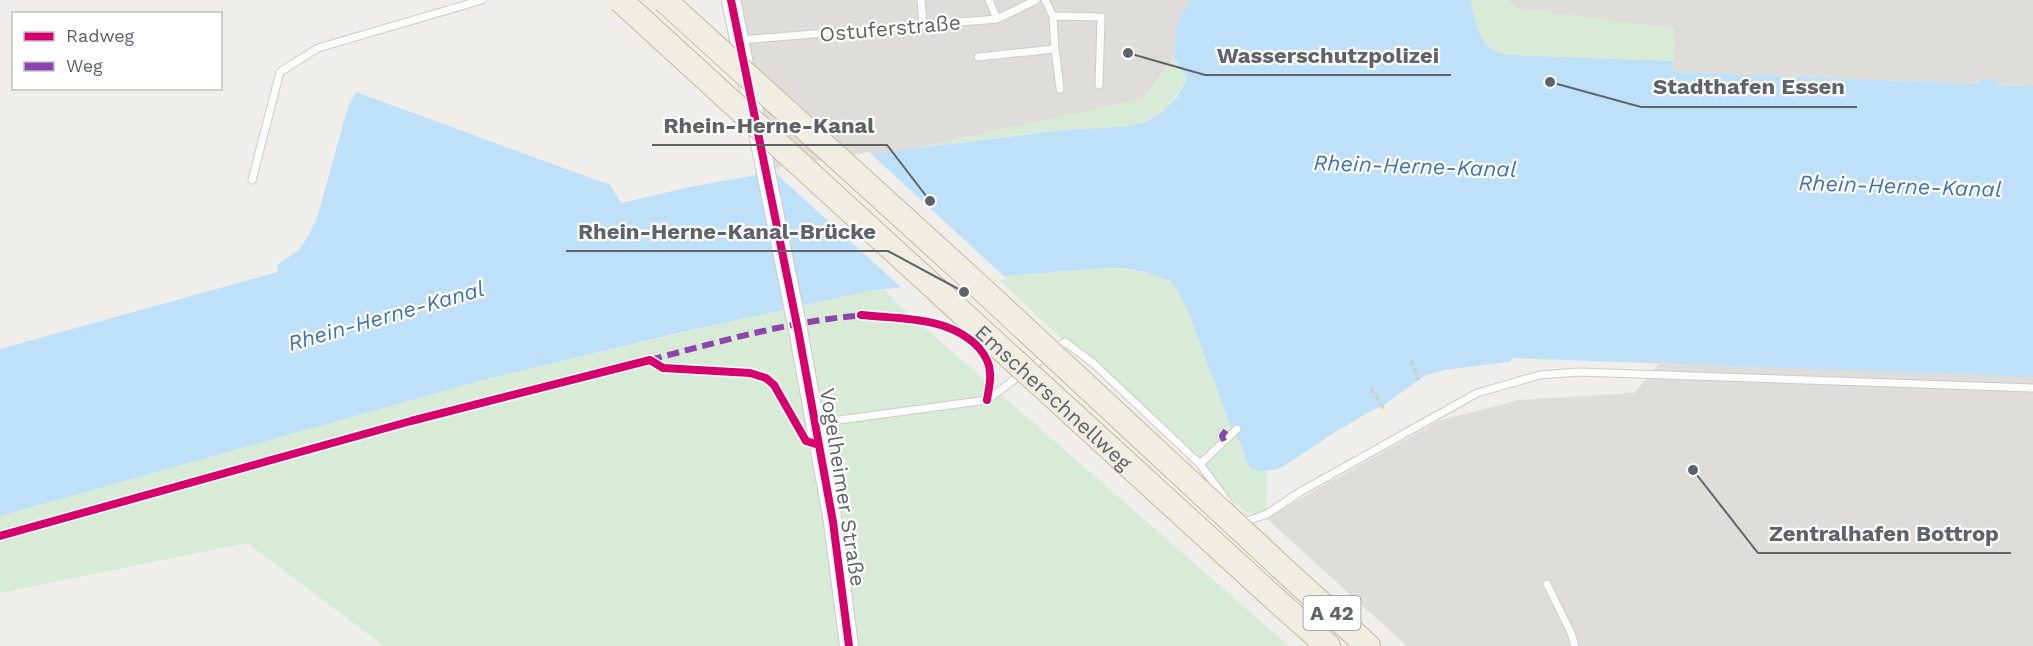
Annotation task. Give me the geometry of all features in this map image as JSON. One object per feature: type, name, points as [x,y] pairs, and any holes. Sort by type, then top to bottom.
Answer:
[{"type":"highway","name":"Emscherschnellweg","points":[[620,0],[1328,646]]},
{"type":"highway","name":"Emscherschnellweg","points":[[664,0],[983,290],[1368,646]]},
{"type":"street","name":"Vogelheimer Straße","points":[[731,0],[799,335],[834,522],[849,646]]},
{"type":"lane","points":[[252,180],[280,72],[318,48],[482,0]]},
{"type":"lane","points":[[921,0],[923,25]]},
{"type":"lane","points":[[989,0],[997,20]]},
{"type":"lane","name":"Ostuferstraße","points":[[740,40],[997,20],[1036,0]]},
{"type":"lane","points":[[1045,0],[1053,16],[1060,89]]},
{"type":"lane","points":[[1053,16],[1101,17],[1100,85]]},
{"type":"lane","points":[[978,57],[1055,49]]},
{"type":"lane","points":[[815,423],[987,400],[1065,342],[1093,363],[1200,464],[1229,503],[1247,521],[1267,514],[1300,492],[1477,393],[1540,375],[1579,372],[2033,388]]},
{"type":"lane","points":[[1200,464],[1237,429]]},
{"type":"lane","points":[[1547,585],[1575,646]]},
{"type":"path","points":[[1411,360],[1419,380]]},
{"type":"path","points":[[1371,388],[1385,411]]},
{"type":"shaded area","points":[[738,0],[1191,0],[1176,26],[1174,58],[1143,99],[907,150],[771,172]]},
{"type":"shaded area","points":[[1508,0],[2033,0],[2033,86],[1673,72],[1674,29],[1515,8]]},
{"type":"shaded area","points":[[1659,364],[2033,371],[2033,646],[1407,646],[1266,518],[1438,421],[1519,400],[1634,393]]},
{"type":"green space","points":[[1471,0],[1508,0],[1516,8],[1674,29],[1673,61],[1499,53],[1481,37],[1475,22]]},
{"type":"green space","points":[[1174,59],[1187,78],[1167,107],[1155,116],[1137,124],[1116,128],[1042,132],[907,150],[1143,99]]},
{"type":"green space","points":[[1101,268],[1147,272],[1159,275],[1175,286],[1188,311],[1231,429],[1243,448],[1247,463],[1252,469],[1267,471],[1266,518],[1245,511],[996,277]]},
{"type":"green space","points":[[884,290],[1289,646],[384,646],[247,543],[0,593],[0,516],[483,380],[804,304]]},
{"type":"water","points":[[1191,0],[1471,0],[1475,22],[1481,37],[1491,48],[1502,54],[1673,61],[1673,72],[1980,84],[1981,79],[1997,79],[1997,85],[2033,86],[2033,377],[1513,358],[1509,362],[1444,370],[1424,376],[1384,405],[1337,431],[1284,466],[1274,470],[1260,471],[1252,469],[1247,463],[1243,448],[1231,428],[1188,311],[1175,286],[1168,280],[1147,272],[1101,268],[868,291],[678,333],[483,380],[0,516],[0,349],[278,272],[277,265],[299,250],[317,218],[348,107],[356,92],[610,185],[621,203],[690,187],[878,153],[1062,130],[1123,127],[1145,122],[1162,112],[1177,97],[1187,78],[1174,58],[1176,26]]},
{"type":"pier","points":[[869,152],[1007,279],[905,291],[771,169]]},
{"type":"marked path","points":[[650,360],[785,326],[867,315]]},
{"type":"marked path","points":[[1224,441],[1222,436],[1227,429]]},
{"type":"cycle path","points":[[731,0],[799,335],[833,522],[849,646]]},
{"type":"cycle path","points":[[861,315],[924,321],[954,330],[967,338],[985,356],[990,369],[987,400]]},
{"type":"cycle path","points":[[0,536],[411,421],[650,360],[663,368],[750,373],[766,378],[774,385],[806,441],[819,445]]},
{"type":"place","name":"Wasserschutzpolizei","points":[[1128,53]]},
{"type":"place","name":"Stadthafen Essen","points":[[1550,82]]},
{"type":"place","name":"Rhein-Herne-Kanal","points":[[930,201]]},
{"type":"place","name":"Rhein-Herne-Kanal-Brücke","points":[[964,292]]},
{"type":"place","name":"Zentralhafen Bottrop","points":[[1693,470]]}]
